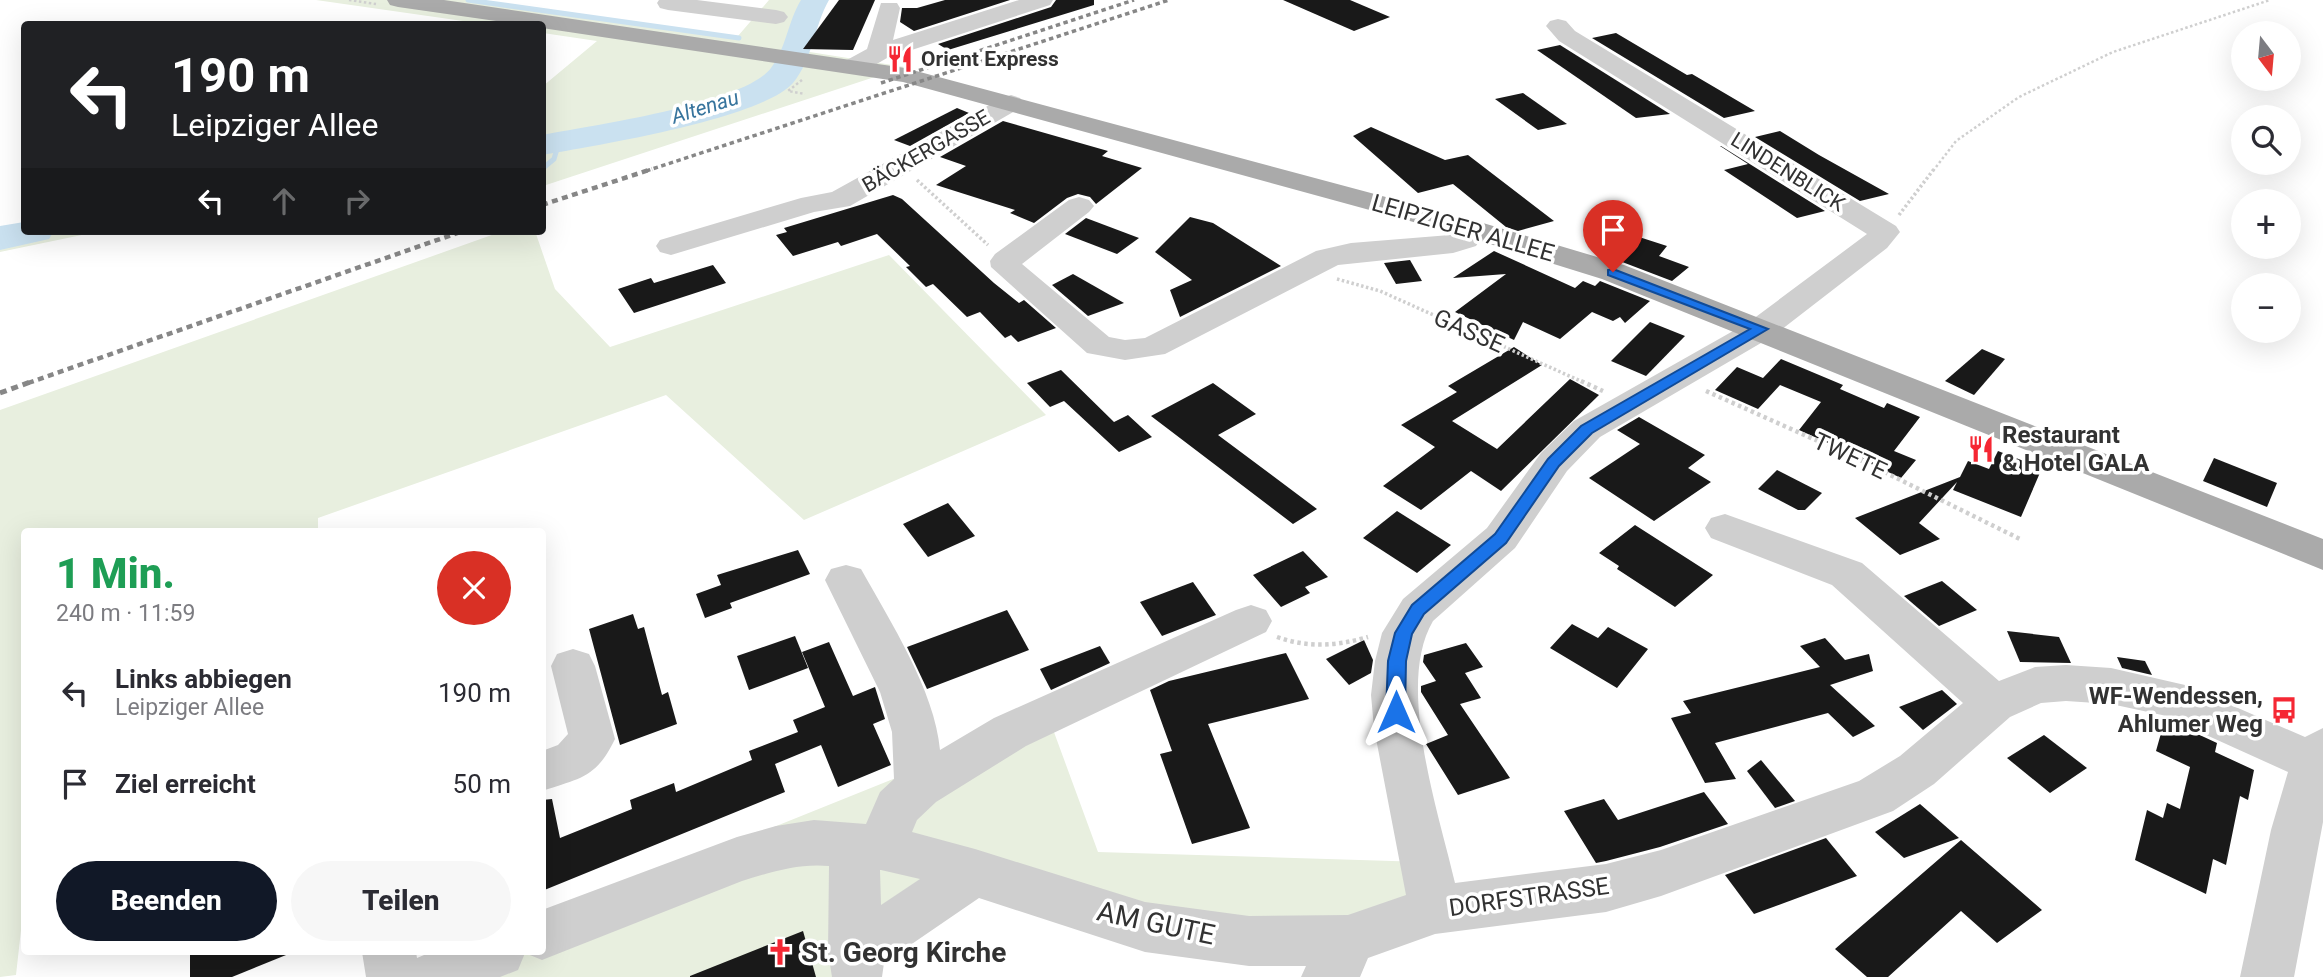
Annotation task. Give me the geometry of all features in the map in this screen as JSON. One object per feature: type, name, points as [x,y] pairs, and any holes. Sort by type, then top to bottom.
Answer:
[{"type":"main road","name":"LEIPZIGER ALLEE","points":[[398,0],[544,21]]},
{"type":"main road","name":"LEIPZIGER ALLEE","points":[[546,21],[779,55],[812,68],[866,60],[915,77],[1472,229],[1613,272],[2323,555]]},
{"type":"street","points":[[866,60],[1042,0]]},
{"type":"street","points":[[668,3],[783,8]]},
{"type":"street","points":[[753,51],[783,8]]},
{"type":"street","points":[[866,60],[889,8]]},
{"type":"street","name":"LINDENBLICK","points":[[1558,26],[1567,36],[1885,232]]},
{"type":"street","name":"BÄCKERGASSE","points":[[671,246],[811,204],[840,200],[1011,103]]},
{"type":"street","points":[[1079,206],[1006,261],[1007,267],[1099,346],[1125,350],[1153,347],[1327,258],[1351,252],[1454,244],[1465,240],[1472,229]]},
{"type":"street","points":[[1761,329],[1876,242],[1885,232]]},
{"type":"street","name":"DORFSTRASSE","points":[[1761,329],[1587,429],[1554,462],[1501,538],[1418,610],[1404,633],[1397,661],[1394,695],[1397,728],[1434,910],[1606,888],[1661,873],[1876,796],[1917,770],[1994,704],[2035,685],[2066,683],[2111,686],[2169,698],[2231,724],[2319,755]]},
{"type":"street","points":[[1725,528],[1847,574],[1994,704]]},
{"type":"street","points":[[846,580],[903,692],[915,732],[919,787]]},
{"type":"street","points":[[856,964],[867,846],[897,807],[919,787],[1010,732],[1251,621]]},
{"type":"street","points":[[546,770],[575,759],[592,739],[573,666]]},
{"type":"street","points":[[2267,977],[2276,946],[2302,809],[2319,755]]},
{"type":"street","name":"AM GUTE","points":[[546,934],[776,848],[814,842],[867,846],[975,872],[1145,927],[1249,941],[1338,958],[1434,910]]},
{"type":"street","points":[[856,964],[975,872]]},
{"type":"street","points":[[389,955],[393,977]]},
{"type":"street","points":[[434,977],[491,955]]},
{"type":"path","points":[[344,3],[350,0]]},
{"type":"path","points":[[1885,232],[1956,141],[2019,97],[2113,52],[2270,0]]},
{"type":"path","points":[[805,94],[788,91],[812,68]]},
{"type":"path","points":[[901,166],[1006,261]]},
{"type":"path","name":"GASSE","points":[[1304,270],[1380,291],[1629,403]]},
{"type":"path","name":"TWETE","points":[[1676,378],[1856,458],[2022,540]]},
{"type":"path","points":[[1251,621],[1260,629],[1287,641],[1314,645],[1404,633]]},
{"type":"green space","points":[[316,0],[477,0],[738,36],[769,0],[822,0],[797,50],[905,67],[546,185],[546,84],[597,41],[546,33],[546,21],[463,21]]},
{"type":"green space","points":[[21,227],[21,235],[82,235],[0,252],[0,231]]},
{"type":"green space","points":[[492,235],[536,235],[555,289],[610,347],[889,255],[1046,415],[804,520],[666,395],[318,518],[318,528],[21,528],[21,930],[16,975],[0,977],[0,410]]},
{"type":"green space","points":[[1051,724],[1098,852],[1425,862],[1435,910],[1348,940],[975,872],[857,977],[399,977],[455,955],[546,955],[546,919],[1010,732]]},
{"type":"building","points":[[839,0],[875,0],[853,50],[803,49]]},
{"type":"building","points":[[945,0],[1010,0],[914,31],[900,22],[902,8],[917,8]]},
{"type":"building","points":[[1056,0],[1094,0],[1094,5],[948,50],[938,44],[1051,7]]},
{"type":"building","points":[[1283,0],[1350,0],[1390,17],[1354,31]]},
{"type":"building","points":[[1616,33],[1755,111],[1724,118],[1592,38]]},
{"type":"building","points":[[1560,45],[1670,114],[1636,118],[1537,50]]},
{"type":"building","points":[[1523,93],[1567,124],[1538,130],[1495,99]]},
{"type":"building","points":[[957,108],[969,113],[910,146],[894,140]]},
{"type":"building","points":[[1003,121],[1108,151],[1102,156],[1142,168],[1096,204],[1090,197],[1078,194],[1067,198],[1034,223],[1010,213],[1015,210],[936,185],[966,166],[940,157]]},
{"type":"building","points":[[1371,127],[1445,160],[1468,155],[1554,221],[1518,231],[1506,227],[1453,184],[1418,193],[1353,136]]},
{"type":"building","points":[[1780,131],[1889,194],[1860,201],[1755,137]]},
{"type":"building","points":[[1720,146],[1825,211],[1797,218],[1724,170],[1748,164]]},
{"type":"building","points":[[893,195],[902,199],[994,283],[1019,303],[1024,300],[1056,328],[1018,342],[1011,335],[1005,338],[980,312],[967,317],[933,284],[926,287],[906,267],[910,266],[877,234],[841,246],[838,242],[793,256],[776,235],[787,232],[784,228]]},
{"type":"building","points":[[1190,217],[1213,223],[1281,266],[1180,317],[1170,290],[1192,280],[1155,252]]},
{"type":"building","points":[[1086,218],[1139,238],[1117,254],[1065,234]]},
{"type":"building","points":[[1636,236],[1667,246],[1659,256],[1689,267],[1672,281],[1617,260]]},
{"type":"building","points":[[1494,251],[1575,288],[1583,281],[1595,286],[1600,281],[1650,301],[1625,323],[1620,317],[1613,321],[1592,312],[1560,339],[1523,322],[1514,340],[1455,312],[1506,274],[1453,278]]},
{"type":"building","points":[[1410,260],[1422,281],[1396,284],[1384,263]]},
{"type":"building","points":[[713,265],[726,283],[634,313],[618,289],[651,278],[654,283]]},
{"type":"building","points":[[1073,274],[1124,303],[1088,316],[1052,285]]},
{"type":"building","points":[[1650,322],[1685,336],[1646,376],[1611,361]]},
{"type":"building","points":[[1514,347],[1542,365],[1452,421],[1497,449],[1570,379],[1599,395],[1501,491],[1471,471],[1421,510],[1383,486],[1435,447],[1401,425],[1457,392],[1448,386]]},
{"type":"building","points":[[1982,349],[2005,359],[1974,395],[1945,381]]},
{"type":"building","points":[[1781,359],[1843,385],[1840,389],[1884,408],[1887,403],[1920,417],[1894,451],[1916,460],[1901,478],[1799,430],[1821,402],[1780,385],[1758,409],[1715,390],[1737,367],[1763,378]]},
{"type":"building","points":[[1061,370],[1114,422],[1128,415],[1152,437],[1119,452],[1064,401],[1050,407],[1027,383]]},
{"type":"building","points":[[1213,383],[1256,414],[1218,435],[1317,509],[1293,524],[1151,416]]},
{"type":"building","points":[[1639,417],[1705,455],[1688,468],[1711,482],[1654,521],[1589,478],[1640,444],[1617,430]]},
{"type":"building","points":[[1998,451],[2042,468],[2021,517],[1953,490],[1957,482],[1919,523],[1940,539],[1900,555],[1855,518],[1960,477],[1968,461],[1989,469]]},
{"type":"building","points":[[2214,458],[2277,483],[2267,507],[2203,481]]},
{"type":"building","points":[[1777,470],[1822,493],[1805,510],[1798,510],[1758,489]]},
{"type":"building","points":[[948,503],[975,536],[928,557],[903,524]]},
{"type":"building","points":[[1397,511],[1451,545],[1417,573],[1363,538]]},
{"type":"building","points":[[1635,525],[1713,575],[1675,607],[1617,569],[1619,566],[1599,553]]},
{"type":"building","points":[[798,550],[810,574],[730,603],[732,608],[705,618],[696,594],[721,585],[717,575]]},
{"type":"building","points":[[1303,551],[1328,577],[1305,587],[1310,593],[1281,607],[1253,575]]},
{"type":"building","points":[[1942,581],[1977,610],[1939,626],[1904,596]]},
{"type":"building","points":[[1193,582],[1216,615],[1162,636],[1140,602]]},
{"type":"building","points":[[1007,610],[1029,650],[927,689],[907,647]]},
{"type":"building","points":[[633,614],[638,629],[644,627],[662,695],[668,692],[677,724],[620,745],[589,629]]},
{"type":"building","points":[[1572,624],[1598,638],[1608,627],[1648,649],[1617,688],[1550,648]]},
{"type":"building","points":[[2007,631],[2059,637],[2071,663],[2020,662]]},
{"type":"building","points":[[795,636],[808,668],[749,690],[737,656]]},
{"type":"building","points":[[1825,638],[1845,660],[1869,654],[1873,671],[1830,685],[1875,726],[1853,737],[1828,713],[1715,743],[1736,779],[1705,783],[1671,718],[1691,713],[1683,701],[1820,667],[1800,646]]},
{"type":"building","points":[[1364,640],[1373,660],[1371,673],[1349,685],[1326,659]]},
{"type":"building","points":[[829,642],[853,696],[875,687],[885,719],[873,724],[891,765],[838,787],[821,745],[775,764],[785,792],[546,889],[546,800],[552,799],[560,838],[632,809],[630,800],[674,783],[676,792],[752,760],[749,751],[798,732],[793,720],[825,707],[802,652]]},
{"type":"building","points":[[1466,643],[1483,667],[1465,673],[1481,698],[1460,704],[1510,778],[1458,795],[1426,744],[1448,735],[1421,692],[1421,686],[1436,681],[1423,662],[1424,655]]},
{"type":"building","points":[[1100,646],[1110,663],[1051,690],[1040,669]]},
{"type":"building","points":[[1286,653],[1309,699],[1208,724],[1250,828],[1192,844],[1160,754],[1172,751],[1150,690],[1169,681]]},
{"type":"building","points":[[2117,657],[2145,661],[2152,675],[2122,668]]},
{"type":"building","points":[[1942,690],[1957,704],[1923,730],[1899,707]]},
{"type":"building","points":[[2165,719],[2217,743],[2215,752],[2254,770],[2248,800],[2240,796],[2226,865],[2213,859],[2206,894],[2135,860],[2147,810],[2163,818],[2167,803],[2180,809],[2190,767],[2156,751]]},
{"type":"building","points":[[2044,735],[2087,768],[2050,793],[2007,758]]},
{"type":"building","points":[[1761,760],[1795,801],[1775,808],[1747,771]]},
{"type":"building","points":[[1704,792],[1728,824],[1660,847],[1596,863],[1564,811],[1604,799],[1618,820]]},
{"type":"building","points":[[1920,804],[1959,838],[1904,858],[1875,832]]},
{"type":"building","points":[[1826,838],[1857,876],[1754,914],[1725,875]]},
{"type":"building","points":[[1961,840],[2042,910],[1997,943],[1961,911],[1888,977],[1867,977],[1835,949]]},
{"type":"building","name":"St. Georg Kirche","points":[[803,931],[816,977],[690,977],[690,976]]},
{"type":"building","points":[[190,955],[286,955],[232,977],[190,977]]},
{"type":"waterway","points":[[468,0],[739,38]]},
{"type":"waterway","name":"Altenau","points":[[546,144],[668,120],[738,100],[764,89],[780,78],[786,70],[815,0]]},
{"type":"waterway","points":[[546,166],[554,159],[559,142]]},
{"type":"waterway","name":"Altenau","points":[[0,238],[21,234]]},
{"type":"railway","points":[[881,83],[1134,0]]},
{"type":"railway","points":[[646,171],[1169,0]]},
{"type":"railway","points":[[546,204],[652,169]]},
{"type":"railway","points":[[28,383],[452,235]]},
{"type":"railway","points":[[0,393],[33,381]]},
{"type":"place","name":"Orient Express","points":[[900,59]]},
{"type":"place","name":"Restaurant & Hotel GALA","points":[[1981,449]]},
{"type":"place","name":"WF-Wendessen, Ahlumer Weg","points":[[2284,710]]},
{"type":"place","name":"St. Georg Kirche","points":[[780,952]]},
{"type":"route","points":[[1396,712],[1394,695],[1397,661],[1404,633],[1418,610],[1501,538],[1554,462],[1587,429],[1761,329],[1613,272]]}]
